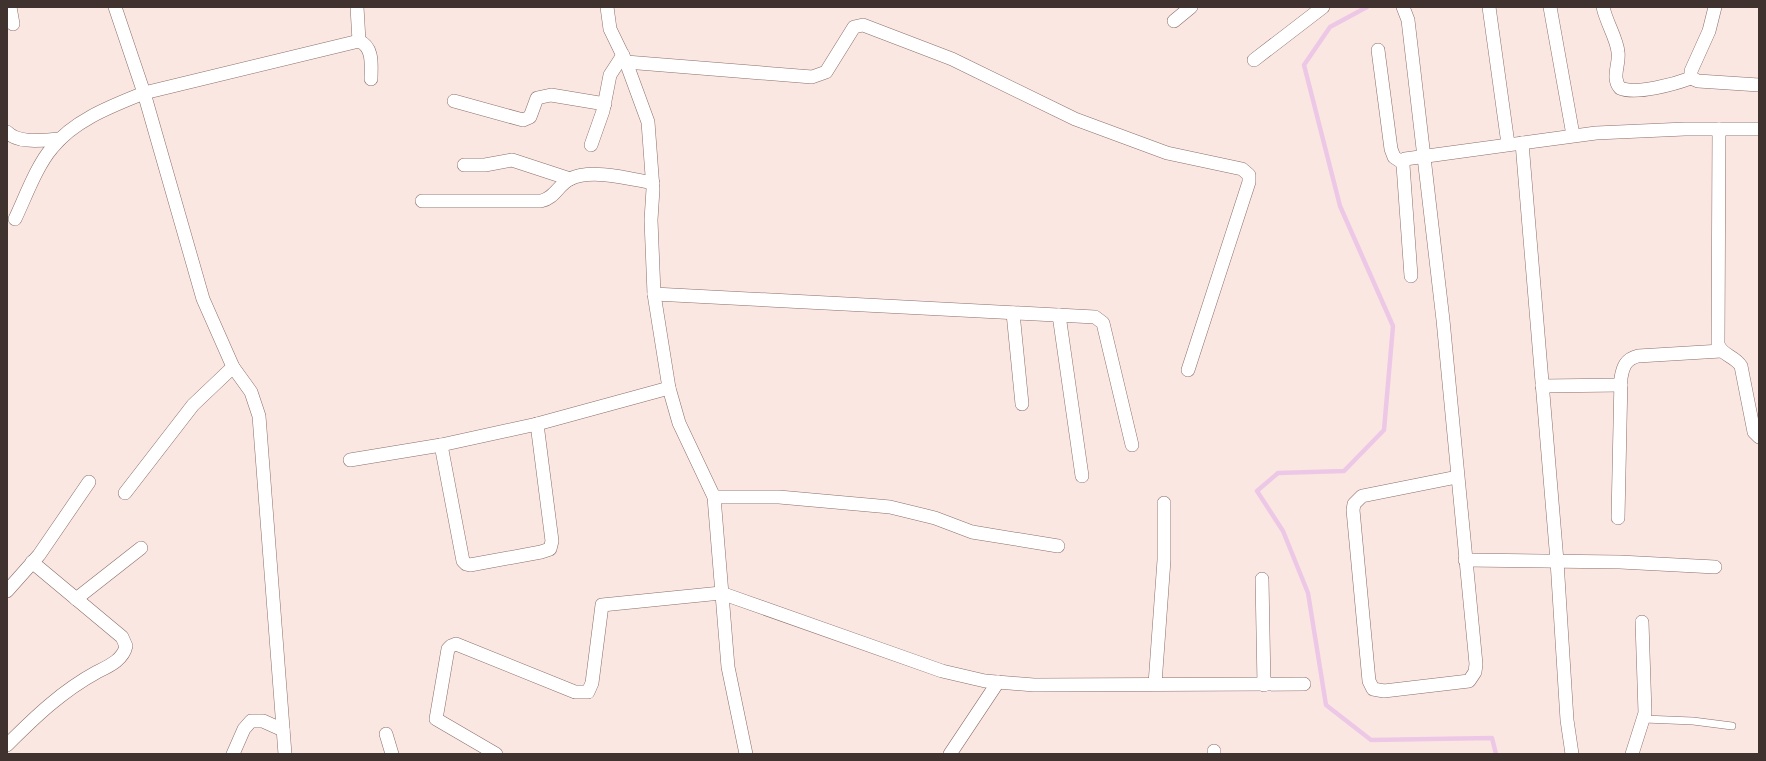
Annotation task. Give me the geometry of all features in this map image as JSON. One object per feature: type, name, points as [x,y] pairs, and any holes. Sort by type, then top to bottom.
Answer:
[{"type":"street","points":[[10,7],[13,24]]},
{"type":"street","points":[[115,7],[144,94],[203,299],[233,367],[251,392],[259,416],[285,754]]},
{"type":"street","points":[[357,7],[359,42]]},
{"type":"street","points":[[606,7],[610,29],[624,59],[648,122],[653,184],[651,220],[654,294],[669,388],[680,423],[714,497],[728,667],[746,754]]},
{"type":"street","points":[[1174,21],[1191,7]]},
{"type":"street","points":[[1254,60],[1323,7]]},
{"type":"street","points":[[1402,7],[1408,20],[1443,320],[1476,664],[1473,677],[1469,681],[1384,691],[1373,689],[1369,681],[1353,510],[1354,504],[1362,496],[1457,477]]},
{"type":"street","points":[[1489,7],[1508,144]]},
{"type":"street","points":[[1550,7],[1572,135]]},
{"type":"street","points":[[1603,7],[1606,22],[1618,49],[1616,78],[1620,88],[1627,90],[1661,87],[1691,78],[1698,81],[1759,85]]},
{"type":"street","points":[[1691,78],[1691,70],[1709,31],[1716,7]]},
{"type":"street","points":[[624,59],[812,77],[826,72],[854,27],[863,25],[952,59],[1075,119],[1167,153],[1242,169],[1249,175],[1249,182],[1188,370]]},
{"type":"street","points":[[15,219],[46,155],[60,139],[76,126],[117,104],[144,94],[359,42],[364,43],[370,53],[371,79]]},
{"type":"street","points":[[1378,50],[1391,149],[1394,157],[1403,163]]},
{"type":"street","points":[[591,145],[604,104],[610,75],[624,59]]},
{"type":"street","points":[[454,101],[523,120],[530,117],[537,98],[542,96],[550,95],[604,104]]},
{"type":"street","points":[[1719,129],[1717,339],[1721,351]]},
{"type":"street","points":[[1411,276],[1403,163],[1405,159],[1572,135],[1618,131],[1759,129]]},
{"type":"street","points":[[7,132],[17,138],[28,140],[60,139]]},
{"type":"street","points":[[1522,143],[1558,561],[1567,720],[1572,754]]},
{"type":"street","points":[[464,165],[485,165],[512,160],[570,179],[605,174],[653,184]]},
{"type":"street","points":[[422,201],[541,201],[552,197],[570,179]]},
{"type":"street","points":[[654,294],[1014,313],[1090,315],[1103,323],[1132,445]]},
{"type":"street","points":[[1014,313],[1022,404]]},
{"type":"street","points":[[1059,314],[1082,476]]},
{"type":"street","points":[[1618,518],[1621,385],[1624,365],[1634,357],[1721,351],[1736,359],[1741,366],[1754,432],[1759,437]]},
{"type":"street","points":[[125,493],[194,405],[233,367]]},
{"type":"street","points":[[1542,386],[1621,385]]},
{"type":"street","points":[[350,460],[441,445],[537,424],[669,388]]},
{"type":"street","points":[[441,445],[463,560],[466,564],[470,565],[541,552],[550,548],[552,542],[537,424]]},
{"type":"street","points":[[7,591],[32,562],[89,482]]},
{"type":"street","points":[[714,497],[779,497],[890,507],[935,518],[972,532],[1058,546]]},
{"type":"street","points":[[1155,684],[1164,567],[1164,503]]},
{"type":"street","points":[[76,599],[140,548]]},
{"type":"street","points":[[1465,560],[1620,562],[1715,567]]},
{"type":"street","points":[[7,745],[58,697],[79,682],[110,665],[122,655],[125,650],[125,642],[122,637],[32,562]]},
{"type":"street","points":[[1262,579],[1264,685]]},
{"type":"street","points":[[496,754],[436,719],[448,649],[451,646],[456,644],[575,692],[584,693],[588,692],[592,683],[602,605],[721,593],[942,671],[998,682],[1034,685],[1304,684]]},
{"type":"street","points":[[1632,754],[1644,719],[1646,689],[1642,622]]},
{"type":"street","points":[[950,754],[998,682]]},
{"type":"street","points":[[234,754],[244,729],[251,721],[263,721],[283,730]]},
{"type":"street","points":[[386,734],[392,754]]},
{"type":"lane","points":[[1644,719],[1693,721],[1732,726]]},
{"type":"waterway","points":[[1367,7],[1330,27],[1304,65],[1340,206],[1393,326],[1384,430],[1344,471],[1278,473],[1257,491],[1283,531],[1308,593],[1326,705],[1371,740],[1492,738],[1496,754]]}]
